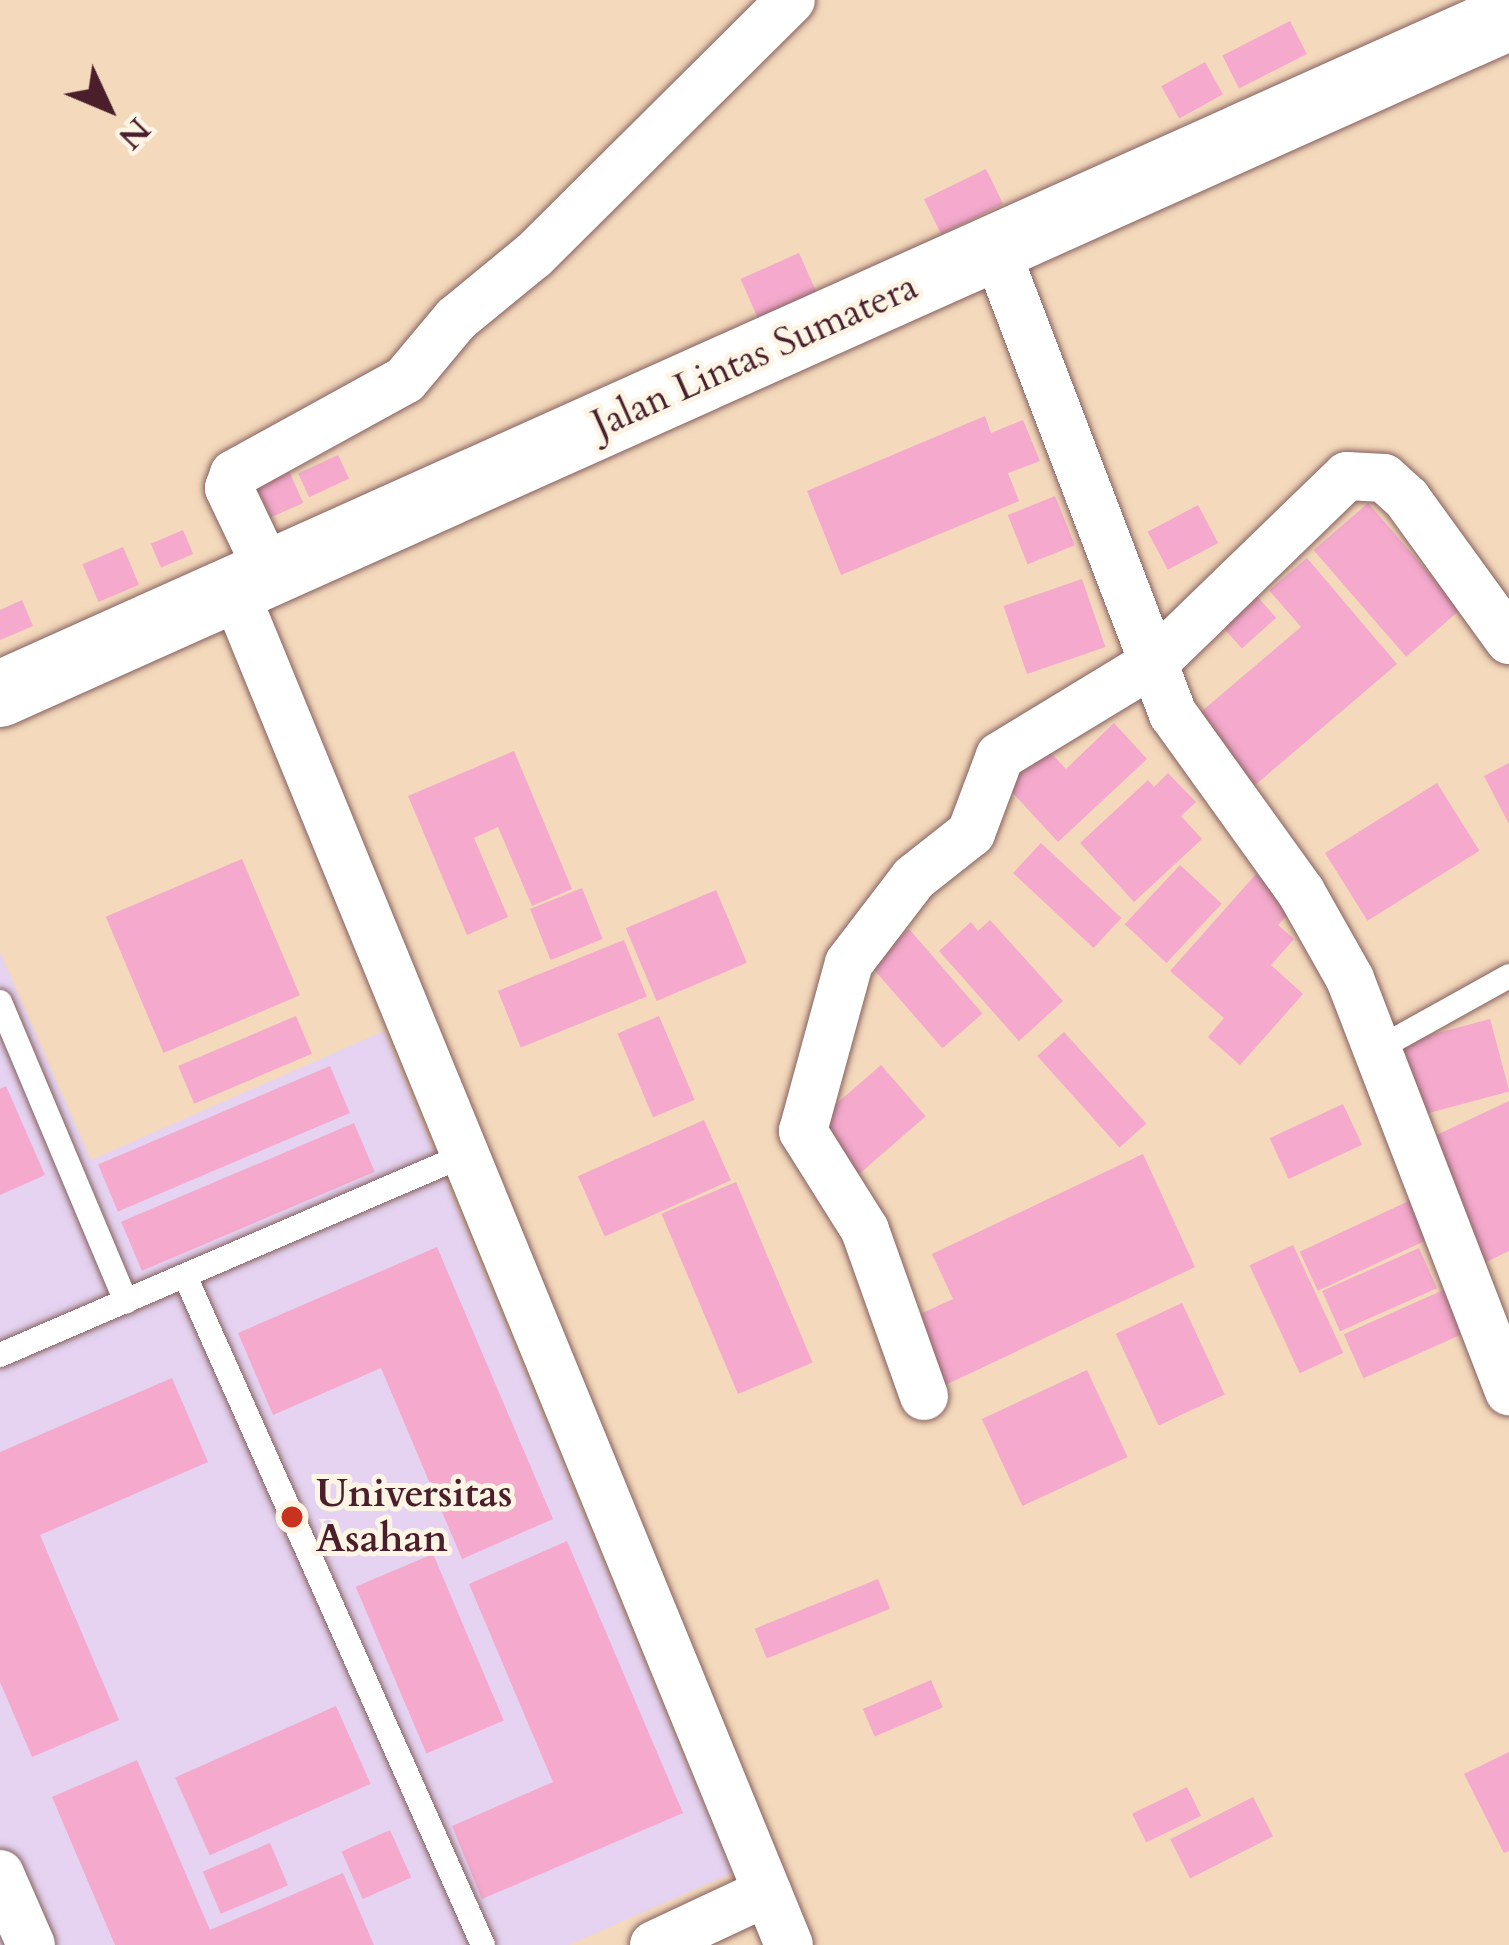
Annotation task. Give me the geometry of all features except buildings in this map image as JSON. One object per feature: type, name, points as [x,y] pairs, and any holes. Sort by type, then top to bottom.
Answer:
[{"type":"highway","name":"Jalan Lintas Sumatera","points":[[0,694],[1509,17]]},
{"type":"street","points":[[789,1945],[469,1153],[251,580],[229,488],[234,474],[405,380],[456,319],[534,255],[791,0]]},
{"type":"street","points":[[995,248],[1156,661],[1172,714],[1326,933],[1378,1049],[1509,1391]]},
{"type":"street","points":[[924,1396],[865,1230],[806,1144],[806,1112],[849,963],[888,908],[971,833],[1009,745],[1156,661],[1347,476],[1367,472],[1407,499],[1509,640]]},
{"type":"street","points":[[0,1874],[31,1945]]},
{"type":"street","points":[[654,1945],[767,1892]]},
{"type":"lane","points":[[1378,1049],[1509,976]]},
{"type":"lane","points":[[0,1002],[126,1302]]},
{"type":"lane","points":[[0,1354],[469,1153]]},
{"type":"lane","points":[[186,1278],[483,1945]]},
{"type":"shaded area","name":"Universitas Asahan","points":[[0,952],[91,1160],[384,1031],[732,1873],[569,1945],[0,1945]]},
{"type":"place","name":"Universitas Asahan","points":[[292,1517]]}]
